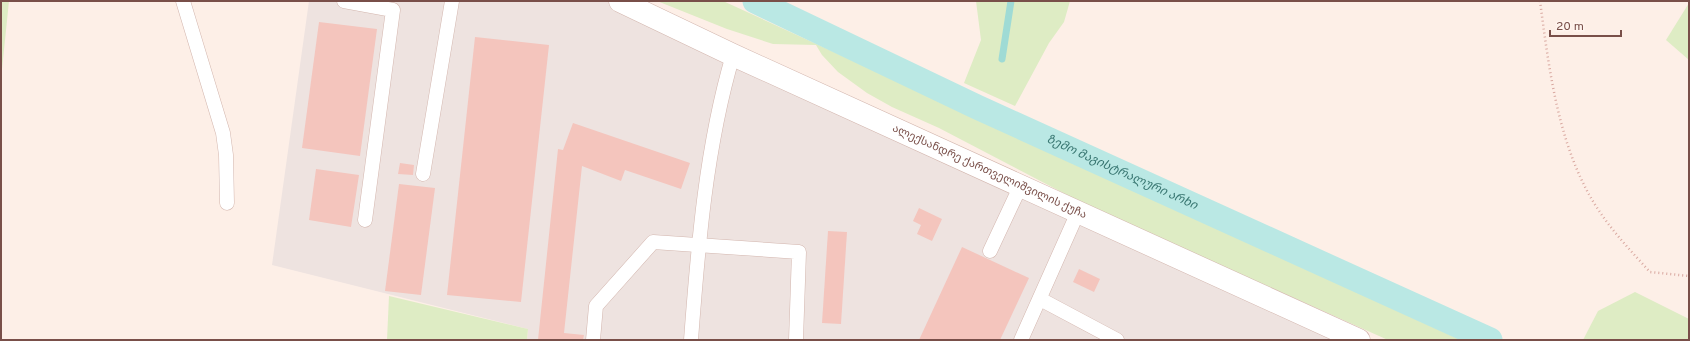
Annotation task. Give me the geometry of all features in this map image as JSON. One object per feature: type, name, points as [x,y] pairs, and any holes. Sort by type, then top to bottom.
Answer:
[{"type":"street","name":"ალექსანდრე ქართველიშვილის ქუჩა","points":[[620,1],[734,55],[1021,185],[1327,334],[1359,340]]},
{"type":"lane","points":[[183,1],[223,133],[226,155],[227,202]]},
{"type":"lane","points":[[344,1],[393,10],[365,220]]},
{"type":"lane","points":[[423,174],[452,1]]},
{"type":"lane","points":[[691,340],[698,245],[721,96],[734,55]]},
{"type":"lane","points":[[990,251],[1021,185]]},
{"type":"lane","points":[[1021,340],[1078,212]]},
{"type":"lane","points":[[593,340],[596,306],[653,242],[799,252],[796,340]]},
{"type":"lane","points":[[1040,299],[1117,340]]},
{"type":"path","points":[[1540,1],[1548,66],[1570,152],[1594,202],[1618,237],[1650,272],[1689,276]]},
{"type":"shaded area","points":[[309,1],[620,1],[1359,340],[527,340],[528,329],[272,265]]},
{"type":"green space","points":[[1,1],[9,1],[1,79]]},
{"type":"green space","points":[[657,1],[723,1],[1461,340],[1388,340],[1073,198],[939,128],[892,107],[867,93],[838,72],[822,55],[816,45],[773,44],[727,29]]},
{"type":"green space","points":[[976,1],[1070,1],[1064,22],[1049,43],[1015,106],[964,83],[981,40]]},
{"type":"green space","points":[[1689,3],[1689,60],[1666,40]]},
{"type":"green space","points":[[1635,292],[1689,319],[1689,340],[1583,340],[1598,311]]},
{"type":"green space","points":[[389,296],[528,329],[527,340],[387,340]]},
{"type":"building","points":[[319,22],[377,29],[360,156],[302,148]]},
{"type":"building","points":[[475,37],[549,45],[521,302],[447,295]]},
{"type":"building","points":[[573,123],[690,163],[681,189],[625,170],[621,181],[582,166],[564,333],[584,335],[583,340],[538,340],[558,149],[563,150]]},
{"type":"building","points":[[400,163],[414,165],[413,175],[398,174]]},
{"type":"building","points":[[316,169],[359,175],[351,227],[309,220]]},
{"type":"building","points":[[399,184],[435,188],[421,295],[385,291]]},
{"type":"building","points":[[919,208],[942,219],[932,241],[917,234],[921,225],[913,221]]},
{"type":"building","points":[[828,231],[847,232],[841,324],[822,323]]},
{"type":"building","points":[[962,247],[1029,278],[1000,340],[919,340]]},
{"type":"building","points":[[1079,269],[1100,279],[1094,292],[1073,282]]},
{"type":"waterway","name":"ზემო მაგისტრალური არხი","points":[[755,1],[977,107],[1490,340]]},
{"type":"waterway","points":[[1002,59],[1011,1]]}]
